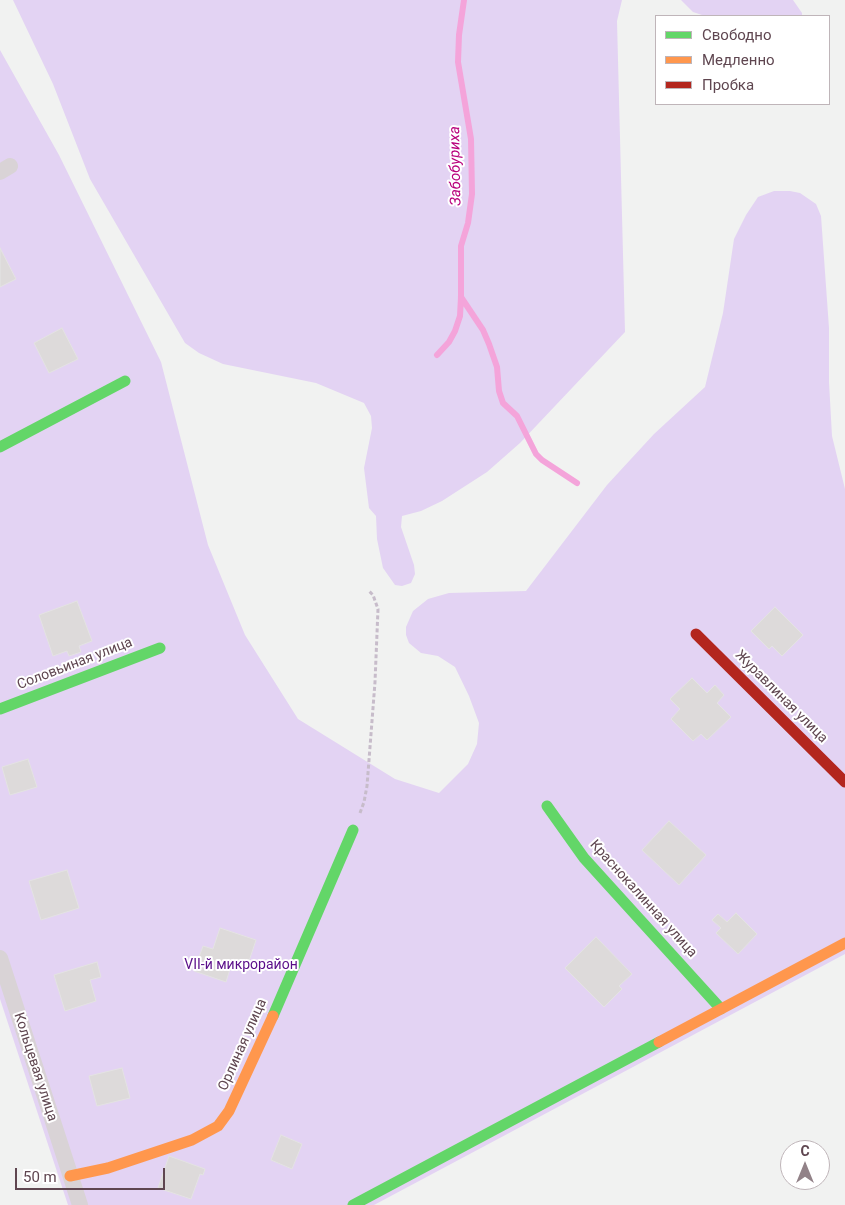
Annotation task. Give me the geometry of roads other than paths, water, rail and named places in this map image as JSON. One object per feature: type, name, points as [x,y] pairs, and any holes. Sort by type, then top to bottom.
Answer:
[{"type":"street","points":[[0,447],[125,381]]},
{"type":"street","name":"Журавлиная улица","points":[[696,634],[845,782]]},
{"type":"street","name":"Соловьиная улица","points":[[0,709],[160,648]]},
{"type":"street","name":"Краснокалинная улица","points":[[547,806],[584,858],[721,1009]]},
{"type":"street","name":"Орлиная улица","points":[[70,1176],[108,1168],[183,1143],[218,1126],[229,1111],[254,1059],[353,830]]},
{"type":"street","points":[[353,1205],[845,943]]},
{"type":"street","name":"Кольцевая улица","points":[[0,958],[80,1205]]},
{"type":"waterway","name":"Забобуриха","points":[[437,355],[449,342],[460,316],[461,246],[468,223],[472,194],[471,139],[458,62],[459,35],[464,0]]},
{"type":"waterway","points":[[461,297],[483,330],[489,344],[497,367],[499,391],[503,403],[517,416],[536,454],[577,483]]},
{"type":"park label","name":"VII-й микрорайон","points":[[241,965]]}]
